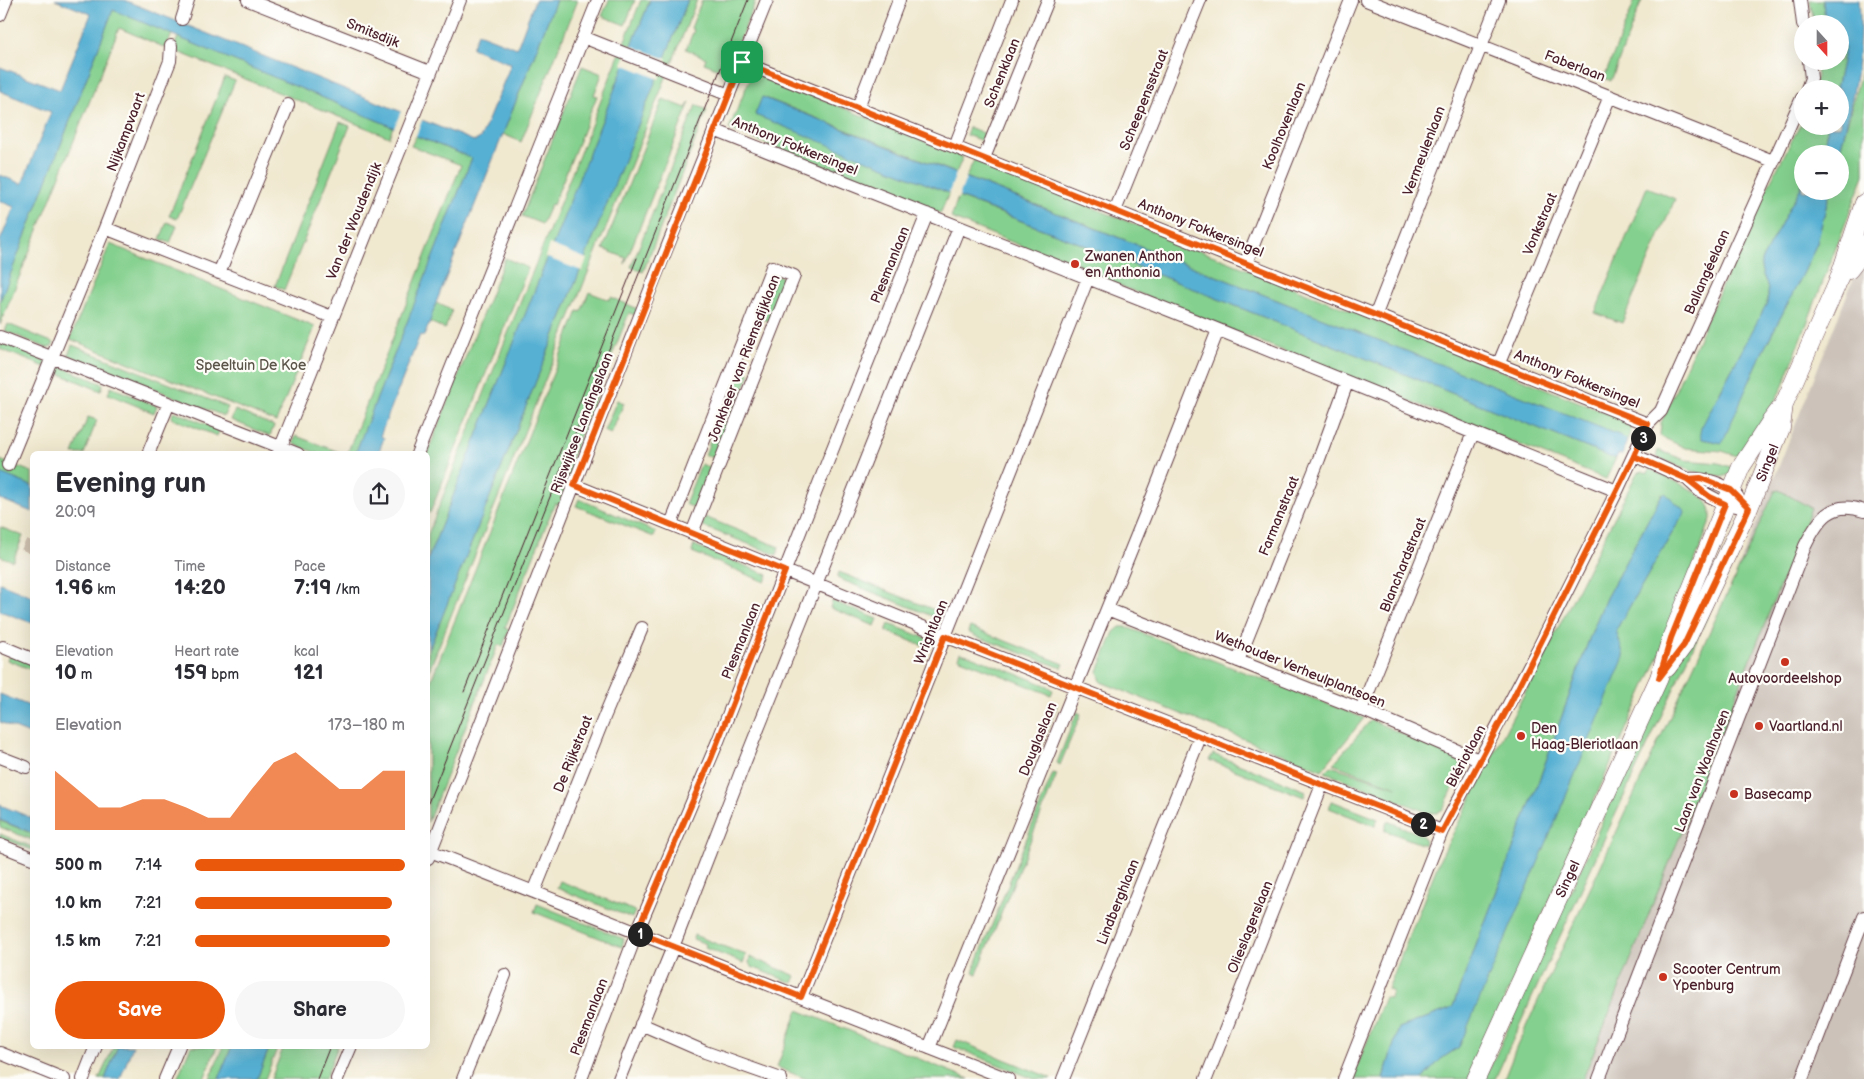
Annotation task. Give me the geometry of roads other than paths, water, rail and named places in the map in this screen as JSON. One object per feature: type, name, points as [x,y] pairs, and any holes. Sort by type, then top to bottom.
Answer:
[{"type":"main road","name":"Singel","points":[[1476,1079],[1659,678],[1671,638],[1741,467],[1771,420],[1784,404],[1838,284],[1864,203]]},
{"type":"main road","name":"Singel","points":[[1838,284],[1856,261],[1864,244]]},
{"type":"main road","name":"Singel","points":[[1659,678],[1684,645],[1749,508],[1781,428],[1784,404]]},
{"type":"street","points":[[182,19],[188,0]]},
{"type":"street","name":"Smitsdijk","points":[[248,0],[430,72]]},
{"type":"street","name":"Van der Woudendijk","points":[[279,450],[460,0]]},
{"type":"street","points":[[418,451],[598,0]]},
{"type":"street","name":"Rijswijkse Landingslaan","points":[[430,851],[767,0]]},
{"type":"street","points":[[858,107],[899,0]]},
{"type":"street","name":"Schenklaan","points":[[955,146],[1012,0]]},
{"type":"street","name":"Schenklaan","points":[[984,158],[1048,0]]},
{"type":"street","name":"Scheepensstraat","points":[[1116,210],[1200,0]]},
{"type":"street","name":"Koolhovenlaan","points":[[1246,262],[1351,0]]},
{"type":"street","name":"Faberlaan","points":[[1366,0],[1773,161]]},
{"type":"street","name":"Vermeulenlaan","points":[[1376,314],[1500,0]]},
{"type":"street","points":[[1800,0],[1802,15]]},
{"type":"street","points":[[583,37],[729,95]]},
{"type":"street","name":"Nijkampvaart","points":[[8,465],[105,228],[170,61],[171,46]]},
{"type":"street","name":"Anthony Fokkersingel","points":[[742,62],[1648,424]]},
{"type":"street","name":"Vonkstraat","points":[[1499,363],[1610,96]]},
{"type":"street","points":[[219,273],[288,106]]},
{"type":"street","name":"Ballangéelaan","points":[[1634,456],[1648,424],[1661,411],[1794,115]]},
{"type":"street","name":"Anthony Fokkersingel","points":[[714,130],[1617,491]]},
{"type":"street","name":"Plesmanlaan","points":[[581,1079],[637,932],[715,748],[927,214]]},
{"type":"street","points":[[619,1079],[959,227]]},
{"type":"street","points":[[105,228],[332,317]]},
{"type":"street","name":"Jonkheer van Riemsdijklaan","points":[[671,524],[772,267],[794,276],[692,533]]},
{"type":"street","name":"Wrightlaan","points":[[801,997],[1088,278]]},
{"type":"street","name":"Douglaslaan","points":[[929,1048],[1218,330]]},
{"type":"street","points":[[0,338],[169,403],[279,450]]},
{"type":"street","name":"Farmanstraat","points":[[1238,661],[1319,459],[1347,383]]},
{"type":"street","points":[[149,451],[169,403]]},
{"type":"street","name":"Blanchardstraat","points":[[1361,710],[1473,433]]},
{"type":"street","points":[[1634,456],[1687,479],[1701,478],[1728,497],[1749,508]]},
{"type":"street","name":"Blériotlaan","points":[[1344,1079],[1442,832],[1481,761],[1634,456]]},
{"type":"street","points":[[574,485],[945,636],[1076,686],[1442,832]]},
{"type":"street","name":"Laan van Waalhaven","points":[[1599,1079],[1805,546],[1816,524],[1829,512],[1842,508],[1864,511]]},
{"type":"street","name":"Wethouder Verheulplantsoen","points":[[1107,609],[1361,710],[1481,761]]},
{"type":"street","name":"De Rijkstraat","points":[[534,892],[642,628]]},
{"type":"street","points":[[2,647],[30,658]]},
{"type":"street","name":"Lindberghlaan","points":[[1063,1079],[1200,737]]},
{"type":"street","points":[[0,757],[26,767]]},
{"type":"street","name":"Olieslagerslaan","points":[[1206,1079],[1322,785]]},
{"type":"street","points":[[0,845],[30,857]]},
{"type":"street","points":[[430,854],[637,932],[1008,1079]]},
{"type":"street","points":[[1802,1079],[1864,917]]},
{"type":"street","points":[[463,1079],[505,975]]},
{"type":"street","points":[[641,1024],[705,1052],[773,1078]]},
{"type":"street","points":[[83,1079],[95,1049]]},
{"type":"street","points":[[165,1079],[178,1049]]},
{"type":"street","points":[[337,1079],[350,1049]]},
{"type":"street","points":[[0,1053],[64,1079]]},
{"type":"water","points":[[55,0],[124,0],[474,141],[482,135],[511,64],[472,48],[478,33],[517,48],[535,0],[556,0],[424,336],[420,335],[380,436],[384,438],[379,451],[356,451],[472,158],[113,10],[0,301],[0,241],[14,207],[0,201],[0,175],[22,184],[51,112],[0,91],[0,67],[60,90],[91,14]]},
{"type":"water","points":[[650,0],[688,0],[430,647],[430,554]]},
{"type":"water","points":[[1823,0],[1859,0],[1860,38],[1856,77],[1849,111],[1849,80],[1838,80],[1840,70],[1849,70],[1849,15],[1825,15]]},
{"type":"water","points":[[762,97],[1619,435],[1627,440],[1622,455],[1618,454],[1616,458],[1610,457],[1092,248],[755,115]]},
{"type":"water","points":[[1826,135],[1844,135],[1841,145],[1824,144]]},
{"type":"water","points":[[1794,200],[1828,200],[1817,243],[1762,353],[1722,443],[1702,439],[1701,428],[1767,303],[1768,290],[1761,261]]},
{"type":"water","points":[[0,473],[30,485],[30,511],[0,499]]},
{"type":"water","points":[[1665,493],[1685,513],[1616,630],[1624,657],[1459,1047],[1441,1059],[1422,1079],[1383,1079],[1399,1028],[1450,1009],[1453,1006],[1541,775],[1591,634],[1606,598],[1660,498]]},
{"type":"water","points":[[0,583],[30,595],[30,622],[0,611]]},
{"type":"water","points":[[0,694],[30,706],[30,734],[0,722]]},
{"type":"water","points":[[0,805],[30,817],[30,832],[0,820]]},
{"type":"water","points":[[117,1049],[132,1049],[120,1079],[105,1079]]},
{"type":"water","points":[[231,1049],[269,1049],[257,1079],[219,1079]]},
{"type":"tunnel","points":[[24,544],[30,547]]},
{"type":"tram line","points":[[430,798],[748,0]]},
{"type":"tram line","points":[[464,692],[637,258]]},
{"type":"tram line","points":[[317,1079],[329,1049]]},
{"type":"place","name":"Zwanen Anthon en Anthonia","points":[[1075,264]]},
{"type":"place","name":"Autovoordeelshop","points":[[1785,662]]},
{"type":"place","name":"Vaartland.nl","points":[[1759,726]]},
{"type":"place","name":"Den Haag-Bleriotlaan","points":[[1521,736]]},
{"type":"place","name":"Basecamp","points":[[1734,794]]},
{"type":"place","name":"Scooter Centrum Ypenburg","points":[[1663,977]]},
{"type":"park label","name":"Speeltuin De Koe","points":[[251,365]]}]
